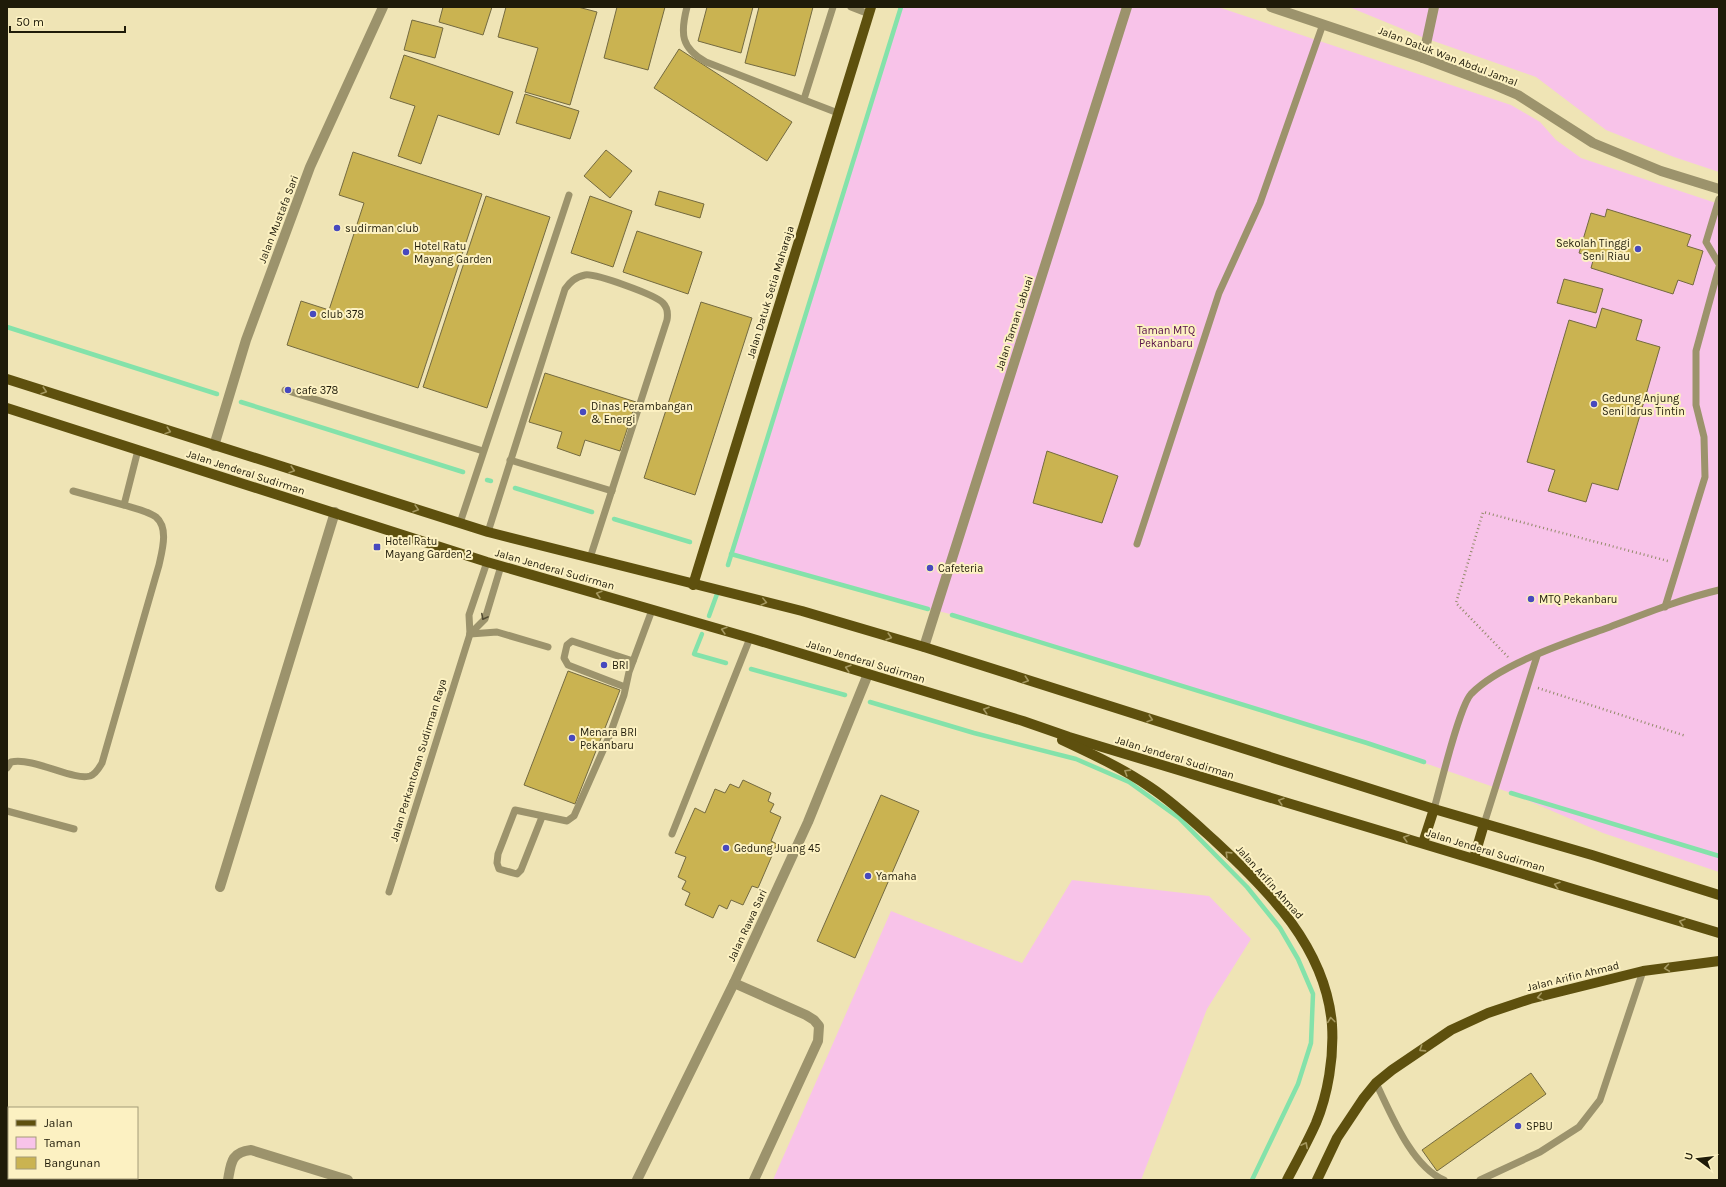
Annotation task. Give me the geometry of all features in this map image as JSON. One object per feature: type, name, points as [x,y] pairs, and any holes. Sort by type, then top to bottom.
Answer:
[{"type":"main road","name":"Jalan Datuk Setia Maharaja","points":[[693,584],[870,10]]},
{"type":"main road","name":"Jalan Jenderal Sudirman","points":[[7,379],[488,532],[802,611],[924,647],[1434,809],[1592,855],[1719,895]]},
{"type":"main road","name":"Jalan Jenderal Sudirman","points":[[7,408],[487,562],[750,638],[1023,721],[1069,737],[1719,933]]},
{"type":"main road","name":"Jalan Arifin Ahmad","points":[[1023,721],[1122,769],[1183,811],[1230,855],[1292,922],[1314,959],[1320,974],[1330,1014],[1332,1040],[1329,1076],[1316,1122],[1287,1180]]},
{"type":"main road","points":[[1423,843],[1434,809]]},
{"type":"main road","points":[[1474,858],[1484,824]]},
{"type":"main road","name":"Jalan Arifin Ahmad","points":[[1317,1180],[1337,1138],[1363,1099],[1376,1083],[1392,1070],[1451,1030],[1488,1013],[1530,999],[1643,972],[1719,961]]},
{"type":"street","name":"Jalan Mustafa Sari","points":[[214,446],[246,340],[308,174],[383,7]]},
{"type":"street","name":"Jalan Taman Labuai","points":[[924,647],[1127,7]]},
{"type":"street","name":"Jalan Datuk Wan Abdul Jamal","points":[[1271,7],[1424,58],[1492,84],[1518,95],[1593,143],[1612,152],[1661,171],[1719,189]]},
{"type":"street","points":[[1424,58],[1434,7]]},
{"type":"street","points":[[220,887],[335,512]]},
{"type":"street","name":"Jalan Rawa Sari","points":[[637,1180],[734,983],[808,822],[868,674]]},
{"type":"street","points":[[734,983],[806,1015],[814,1020],[819,1026],[818,1041],[754,1180]]},
{"type":"street","points":[[228,1180],[231,1163],[236,1155],[243,1151],[251,1150],[348,1180]]},
{"type":"lane","points":[[687,7],[683,32],[686,45],[693,54],[706,62],[838,113]]},
{"type":"lane","points":[[804,99],[833,7]]},
{"type":"lane","points":[[851,7],[870,10]]},
{"type":"lane","points":[[1137,544],[1219,293],[1260,203],[1323,24]]},
{"type":"lane","points":[[460,523],[569,195]]},
{"type":"lane","points":[[1719,199],[1706,242],[1719,264]]},
{"type":"lane","points":[[1665,607],[1705,477],[1704,436],[1696,405],[1696,351],[1719,267]]},
{"type":"lane","points":[[488,532],[565,289],[572,280],[585,274],[603,277],[654,298],[663,303],[668,311],[667,320],[651,374],[590,558]]},
{"type":"lane","points":[[285,390],[483,451]]},
{"type":"lane","points":[[124,505],[138,450]]},
{"type":"lane","points":[[510,460],[612,491]]},
{"type":"lane","points":[[7,768],[11,762],[17,760],[50,767],[79,776],[89,776],[96,772],[102,763],[159,565],[163,545],[160,522],[155,517],[124,505],[73,491]]},
{"type":"lane","name":"Jalan Perkantoran Sudirman Raya","points":[[389,892],[470,634],[469,615],[487,562]]},
{"type":"lane","name":"Jalan Perkantoran Sudirman Raya","points":[[470,634],[485,619],[501,566]]},
{"type":"lane","points":[[1434,809],[1462,712],[1470,695],[1515,665],[1564,643],[1665,607],[1719,590]]},
{"type":"lane","points":[[542,817],[521,870],[517,874],[499,869],[497,863],[498,854],[513,812],[517,810],[542,817],[567,821],[574,816],[609,737],[633,661],[652,610]]},
{"type":"lane","points":[[470,634],[498,632],[548,647]]},
{"type":"lane","points":[[672,834],[750,638]]},
{"type":"lane","points":[[625,688],[568,664],[564,658],[565,652],[572,641],[633,661]]},
{"type":"lane","points":[[1484,824],[1537,656]]},
{"type":"lane","points":[[7,810],[74,829]]},
{"type":"lane","points":[[1480,1180],[1540,1152],[1579,1127],[1600,1100],[1643,972]]},
{"type":"lane","points":[[1376,1083],[1397,1126],[1420,1161],[1434,1176],[1444,1180]]},
{"type":"path","points":[[1515,665],[1456,603],[1483,512],[1677,564]]},
{"type":"path","points":[[1528,685],[1686,736]]},
{"type":"green space","name":"Taman MTQ Pekanbaru","points":[[901,7],[1218,7],[1511,105],[1540,122],[1556,140],[1581,158],[1719,204],[1719,872],[1603,833],[1511,793],[1367,743],[958,616],[887,598],[731,554]]},
{"type":"green space","points":[[1349,7],[1719,7],[1719,172],[1674,157],[1606,130],[1536,77],[1422,37]]},
{"type":"green space","points":[[1072,880],[1209,896],[1251,939],[1207,1009],[1141,1180],[773,1180],[891,911],[1022,963]]},
{"type":"building","points":[[443,7],[492,7],[483,35],[439,22]]},
{"type":"building","points":[[506,7],[578,7],[597,12],[570,105],[525,92],[538,48],[498,37]]},
{"type":"building","points":[[617,7],[665,7],[648,70],[604,58]]},
{"type":"building","points":[[707,7],[753,7],[741,53],[698,41]]},
{"type":"building","points":[[759,7],[813,7],[795,76],[745,63]]},
{"type":"building","points":[[412,20],[443,28],[435,58],[404,50]]},
{"type":"building","points":[[679,49],[792,122],[767,161],[654,88]]},
{"type":"building","points":[[404,55],[513,92],[499,135],[438,115],[421,164],[398,156],[415,106],[390,98]]},
{"type":"building","points":[[525,94],[579,111],[570,139],[516,123]]},
{"type":"building","points":[[606,150],[632,171],[610,198],[584,176]]},
{"type":"building","name":"Hotel Ratu Mayang Garden","points":[[353,152],[482,194],[418,388],[287,345],[301,301],[329,310],[364,203],[339,195]]},
{"type":"building","points":[[659,191],[704,204],[700,218],[655,205]]},
{"type":"building","points":[[486,196],[550,217],[487,408],[423,387]]},
{"type":"building","points":[[590,196],[632,211],[613,267],[571,253]]},
{"type":"building","name":"Sekolah Tinggi Seni Riau","points":[[1607,209],[1691,235],[1687,246],[1703,251],[1693,285],[1678,280],[1673,294],[1591,268],[1594,257],[1579,253],[1591,213],[1605,217]]},
{"type":"building","points":[[637,231],[702,252],[688,294],[623,272]]},
{"type":"building","points":[[1564,279],[1603,289],[1596,313],[1557,303]]},
{"type":"building","points":[[701,302],[752,318],[695,495],[644,478]]},
{"type":"building","name":"Gedung Anjung Seni Idrus Tintin","points":[[1602,308],[1642,320],[1636,340],[1660,347],[1618,490],[1592,483],[1586,502],[1548,491],[1555,470],[1527,462],[1569,320],[1596,328]]},
{"type":"building","name":"Dinas Perambangan & Energi","points":[[545,373],[636,402],[620,451],[585,440],[580,456],[557,448],[562,432],[529,422]]},
{"type":"building","points":[[1047,451],[1118,476],[1102,523],[1033,503]]},
{"type":"building","name":"Menara BRI Pekanbaru","points":[[568,671],[620,690],[575,804],[524,785]]},
{"type":"building","name":"Gedung Juang 45","points":[[743,780],[771,793],[768,801],[774,804],[770,812],[781,817],[771,841],[777,844],[758,888],[752,886],[743,905],[731,900],[727,909],[719,905],[713,918],[685,905],[690,893],[682,889],[686,881],[678,877],[686,857],[675,853],[695,808],[705,813],[715,789],[725,793],[730,784],[739,788]]},
{"type":"building","name":"Yamaha","points":[[881,795],[919,811],[855,958],[817,941]]},
{"type":"building","points":[[1531,1073],[1546,1094],[1437,1171],[1422,1150]]},
{"type":"waterway","points":[[728,565],[901,7]]},
{"type":"waterway","points":[[7,327],[217,394]]},
{"type":"waterway","points":[[241,402],[463,472]]},
{"type":"waterway","points":[[487,480],[491,481]]},
{"type":"waterway","points":[[515,488],[592,512]]},
{"type":"waterway","points":[[614,519],[690,542]]},
{"type":"waterway","points":[[731,554],[928,609]]},
{"type":"waterway","points":[[709,616],[717,594]]},
{"type":"waterway","points":[[952,615],[1424,762]]},
{"type":"waterway","points":[[702,634],[694,654],[726,663]]},
{"type":"waterway","points":[[751,669],[845,695]]},
{"type":"waterway","points":[[870,702],[974,733],[1076,759],[1129,782],[1179,818],[1247,887],[1280,928],[1298,959],[1313,994],[1311,1043],[1298,1084],[1252,1180]]},
{"type":"waterway","points":[[1511,793],[1719,856]]},
{"type":"place","name":"sudirman club","points":[[337,228]]},
{"type":"place","name":"Sekolah Tinggi Seni Riau","points":[[1638,249]]},
{"type":"place","name":"Hotel Ratu Mayang Garden","points":[[406,252]]},
{"type":"place","name":"club 378","points":[[313,314]]},
{"type":"place","name":"cafe 378","points":[[288,390]]},
{"type":"place","name":"Gedung Anjung Seni Idrus Tintin","points":[[1594,404]]},
{"type":"place","name":"Dinas Perambangan & Energi","points":[[583,412]]},
{"type":"place","name":"Hotel Ratu Mayang Garden 2","points":[[377,547]]},
{"type":"place","name":"Cafeteria","points":[[930,568]]},
{"type":"place","name":"MTQ Pekanbaru","points":[[1531,599]]},
{"type":"place","name":"BRI","points":[[604,665]]},
{"type":"place","name":"Menara BRI Pekanbaru","points":[[572,738]]},
{"type":"place","name":"Gedung Juang 45","points":[[726,848]]},
{"type":"place","name":"Yamaha","points":[[868,876]]},
{"type":"place","name":"SPBU","points":[[1518,1126]]}]
